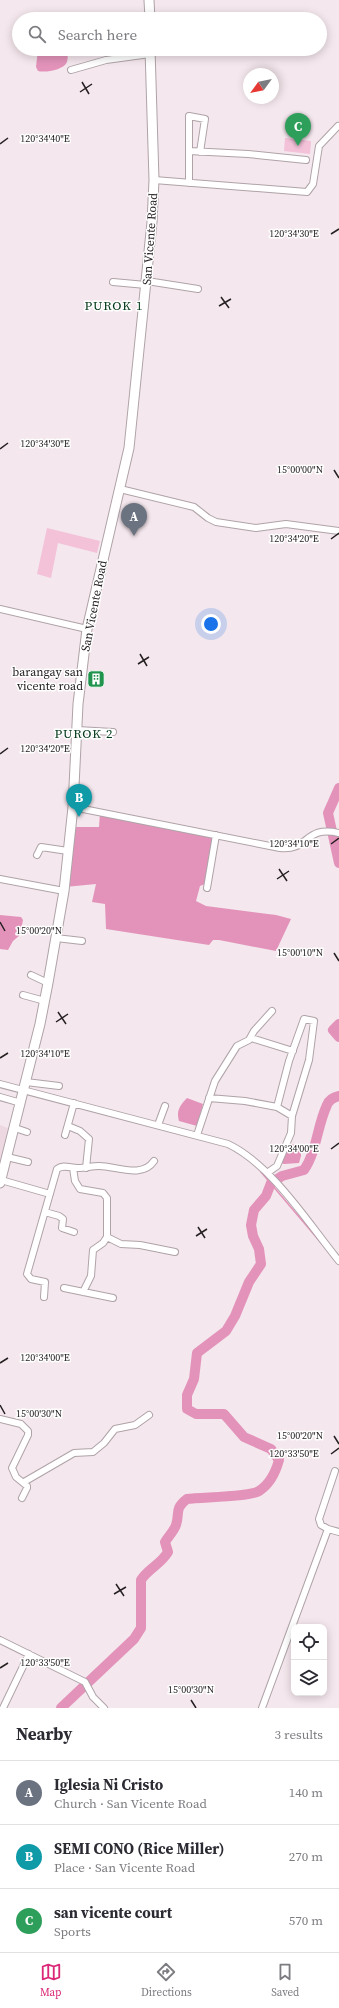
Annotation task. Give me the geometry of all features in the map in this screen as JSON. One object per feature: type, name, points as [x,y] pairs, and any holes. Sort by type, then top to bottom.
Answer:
[{"type":"street","points":[[149,0],[150,12]]},
{"type":"street","points":[[71,70],[106,60],[128,56]]},
{"type":"street","name":"San Vicente Road","points":[[0,1182],[15,1128],[45,1001],[64,891],[73,807],[77,730],[87,629],[129,448],[147,283],[154,180],[150,56]]},
{"type":"street","points":[[189,183],[189,116],[205,118],[200,152]]},
{"type":"street","points":[[154,180],[307,192],[313,184],[318,146],[338,126]]},
{"type":"street","points":[[189,151],[248,154],[306,160]]},
{"type":"street","points":[[113,282],[147,283],[198,289]]},
{"type":"street","points":[[120,489],[194,507],[208,518],[216,522],[256,528],[286,524],[339,531]]},
{"type":"street","points":[[0,609],[87,629]]},
{"type":"street","points":[[77,730],[113,732]]},
{"type":"street","points":[[73,807],[291,850],[299,846],[313,834],[328,831],[339,833]]},
{"type":"street","points":[[207,888],[216,835]]},
{"type":"street","points":[[37,855],[41,847],[68,851]]},
{"type":"street","points":[[0,879],[64,891]]},
{"type":"street","points":[[56,938],[82,941]]},
{"type":"street","points":[[31,975],[48,983]]},
{"type":"street","points":[[23,995],[45,1001]]},
{"type":"street","points":[[197,1135],[215,1081],[237,1046],[251,1038],[254,1031],[272,1011]]},
{"type":"street","points":[[267,1173],[278,1166],[291,1133],[292,1116],[308,1060],[314,1021],[304,1020],[293,1051],[277,1107]]},
{"type":"street","points":[[251,1038],[293,1051]]},
{"type":"street","points":[[0,1084],[59,1086]]},
{"type":"street","points":[[25,1086],[74,1103],[197,1135],[228,1144],[241,1150],[272,1178],[339,1261]]},
{"type":"street","points":[[0,1097],[21,1103]]},
{"type":"street","points":[[209,1098],[245,1101],[277,1107],[292,1116]]},
{"type":"street","points":[[65,1135],[74,1103]]},
{"type":"street","points":[[158,1125],[165,1106]]},
{"type":"street","points":[[68,1126],[80,1131],[89,1139],[86,1168]]},
{"type":"street","points":[[15,1128],[28,1132]]},
{"type":"street","points":[[7,1157],[28,1162]]},
{"type":"street","points":[[44,1296],[45,1282],[31,1279],[27,1274],[57,1169],[62,1166],[86,1168],[99,1166],[131,1171],[148,1167],[154,1161]]},
{"type":"street","points":[[73,1168],[75,1181],[80,1189],[88,1192],[102,1192],[107,1197],[107,1237],[103,1243],[93,1250],[91,1276],[83,1292]]},
{"type":"street","points":[[0,1182],[50,1194]]},
{"type":"street","points":[[45,1212],[61,1216],[63,1219],[62,1228],[74,1232]]},
{"type":"street","points":[[107,1237],[120,1244],[140,1245],[175,1252]]},
{"type":"street","points":[[64,1288],[113,1298]]},
{"type":"street","points":[[24,1482],[74,1453],[93,1452],[104,1443],[115,1429],[135,1424],[149,1415]]},
{"type":"street","points":[[0,1420],[23,1425],[28,1431],[28,1435],[12,1468],[16,1477],[24,1482],[27,1488],[22,1498]]},
{"type":"street","points":[[335,1470],[318,1519],[320,1525],[339,1532]]},
{"type":"street","points":[[262,1708],[328,1529]]},
{"type":"street","points":[[0,1640],[85,1682],[93,1697],[104,1708]]},
{"type":"street","points":[[3,1708],[29,1654]]},
{"type":"shaded area","points":[[37,56],[68,56],[65,65],[58,69],[45,72],[38,71],[36,67]]},
{"type":"shaded area","points":[[285,138],[311,141],[310,154],[284,151]]},
{"type":"shaded area","points":[[47,528],[100,541],[97,553],[58,543],[51,578],[37,574]]},
{"type":"shaded area","points":[[100,813],[213,836],[205,884],[200,886],[196,901],[206,906],[276,915],[291,919],[276,951],[219,940],[213,940],[209,945],[106,929],[105,904],[92,902],[96,884],[65,887],[73,827],[99,827]]},
{"type":"shaded area","points":[[0,915],[21,917],[23,920],[20,935],[13,941],[8,950],[0,949]]},
{"type":"shaded area","points":[[187,1098],[203,1104],[197,1126],[179,1121],[179,1108]]},
{"type":"shaded area","points":[[0,1125],[10,1129],[0,1165]]},
{"type":"shaded area","points":[[289,1144],[301,1148],[299,1163],[281,1163]]},
{"type":"waterway","points":[[339,788],[328,813],[339,863]]},
{"type":"waterway","points":[[339,1024],[333,1030],[339,1037]]},
{"type":"waterway","points":[[61,1708],[134,1639],[141,1628],[141,1580],[162,1560],[168,1552],[165,1542],[175,1527],[178,1511],[183,1502],[187,1499],[236,1496],[254,1493],[263,1488],[274,1473],[279,1460],[271,1449],[244,1437],[224,1414],[196,1414],[187,1409],[187,1395],[194,1379],[197,1353],[226,1331],[235,1316],[249,1282],[261,1264],[259,1249],[253,1236],[251,1225],[254,1210],[266,1196],[271,1183],[282,1176],[304,1170],[312,1155],[327,1105],[332,1099],[339,1096]]},
{"type":"waterway","points":[[261,1172],[322,1244]]},
{"type":"place","name":"san vicente court","points":[[298,146]]},
{"type":"place","name":"Iglesia Ni Cristo","points":[[134,536]]},
{"type":"place","name":"barangay san vicente road","points":[[96,679]]},
{"type":"place","name":"SEMI CONO (Rice Miller)","points":[[79,817]]},
{"type":"district","name":"PUROK 1","points":[[114,305]]},
{"type":"district","name":"PUROK 2","points":[[84,733]]}]
